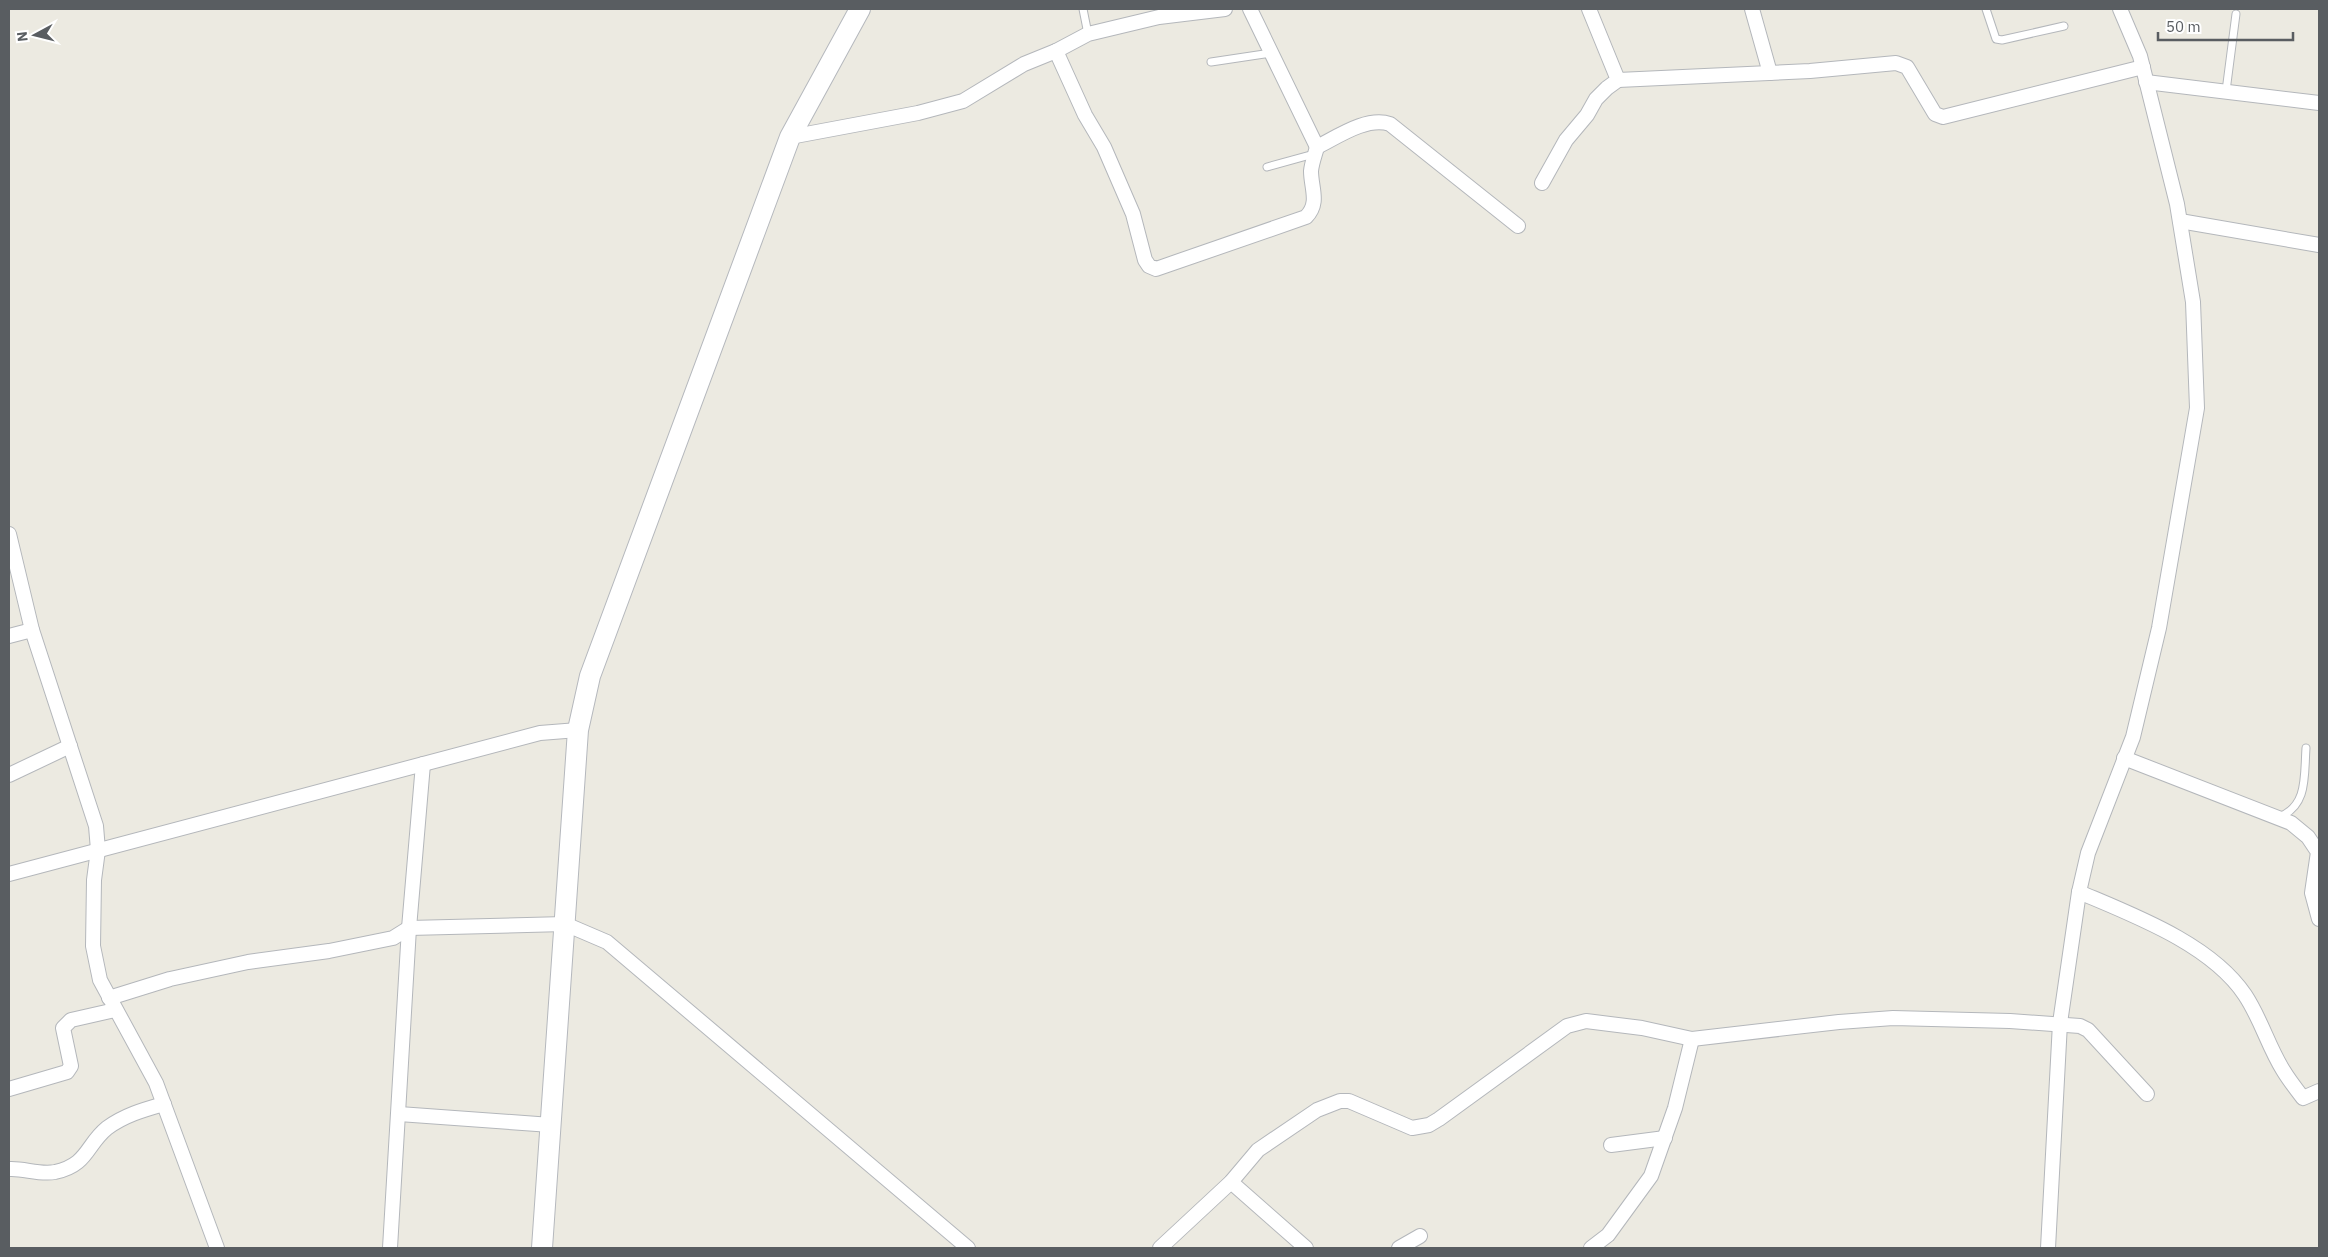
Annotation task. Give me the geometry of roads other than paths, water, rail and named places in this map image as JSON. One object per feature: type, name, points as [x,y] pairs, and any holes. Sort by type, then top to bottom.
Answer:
[{"type":"street","points":[[542,1248],[578,730],[590,676],[790,137],[860,9]]},
{"type":"street","points":[[790,137],[918,113],[963,101],[1024,64],[1056,51],[1088,34],[1159,17],[1225,9]]},
{"type":"street","points":[[1056,51],[1085,115],[1104,146],[1133,214],[1145,260],[1156,269],[1306,217],[1312,210],[1314,201],[1311,172],[1316,150],[1250,9]]},
{"type":"street","points":[[1589,9],[1618,80]]},
{"type":"street","points":[[1752,9],[1770,73]]},
{"type":"street","points":[[2048,1248],[2060,1023],[2079,892],[2088,854],[2133,737],[2159,628],[2197,408],[2193,302],[2180,221],[2143,67],[2120,9]]},
{"type":"street","points":[[1542,183],[1566,140],[1601,94],[1618,80],[1770,73],[1902,63],[1907,67],[1935,114],[1944,117],[2143,67]]},
{"type":"street","points":[[2146,82],[2319,103]]},
{"type":"street","points":[[1316,150],[1366,124],[1382,121],[1390,124],[1518,226]]},
{"type":"street","points":[[2180,221],[2319,245]]},
{"type":"street","points":[[9,534],[32,630],[96,826],[98,850],[94,880],[93,946],[100,980],[141,1052],[164,1104],[217,1248]]},
{"type":"street","points":[[9,636],[32,630]]},
{"type":"street","points":[[9,874],[540,733],[578,730]]},
{"type":"street","points":[[9,775],[70,746]]},
{"type":"street","points":[[2124,758],[2278,817],[2300,829],[2318,852],[2312,893],[2319,919]]},
{"type":"street","points":[[390,1248],[409,928],[423,764]]},
{"type":"street","points":[[2079,892],[2165,931],[2205,956],[2229,976],[2244,993],[2262,1022],[2282,1070],[2303,1098],[2319,1091]]},
{"type":"street","points":[[9,1089],[67,1072],[71,1066],[63,1028],[65,1024],[170,979],[248,962],[329,951],[393,938],[409,928],[564,924],[607,942],[968,1248]]},
{"type":"street","points":[[1160,1248],[1231,1182],[1258,1150],[1306,1116],[1340,1101],[1349,1101],[1412,1128],[1429,1125],[1567,1026],[1576,1022],[1586,1021],[1642,1028],[1692,1039],[1839,1022],[1893,1018],[2060,1023],[2080,1026],[2088,1030],[2147,1094]]},
{"type":"street","points":[[1591,1248],[1608,1235],[1651,1176],[1676,1108],[1692,1039]]},
{"type":"street","points":[[9,1169],[20,1168],[44,1173],[72,1166],[84,1158],[98,1138],[113,1124],[131,1114],[164,1104]]},
{"type":"street","points":[[399,1114],[551,1125]]},
{"type":"street","points":[[1611,1145],[1665,1138]]},
{"type":"street","points":[[1231,1182],[1306,1248]]},
{"type":"street","points":[[1399,1248],[1420,1236]]},
{"type":"lane","points":[[1083,9],[1088,34]]},
{"type":"lane","points":[[1986,9],[1996,39],[2002,40],[2064,26]]},
{"type":"lane","points":[[2226,92],[2236,14]]},
{"type":"lane","points":[[1211,62],[1271,53]]},
{"type":"lane","points":[[1267,167],[1316,150]]},
{"type":"lane","points":[[2278,817],[2290,812],[2298,804],[2304,778],[2306,748]]}]
